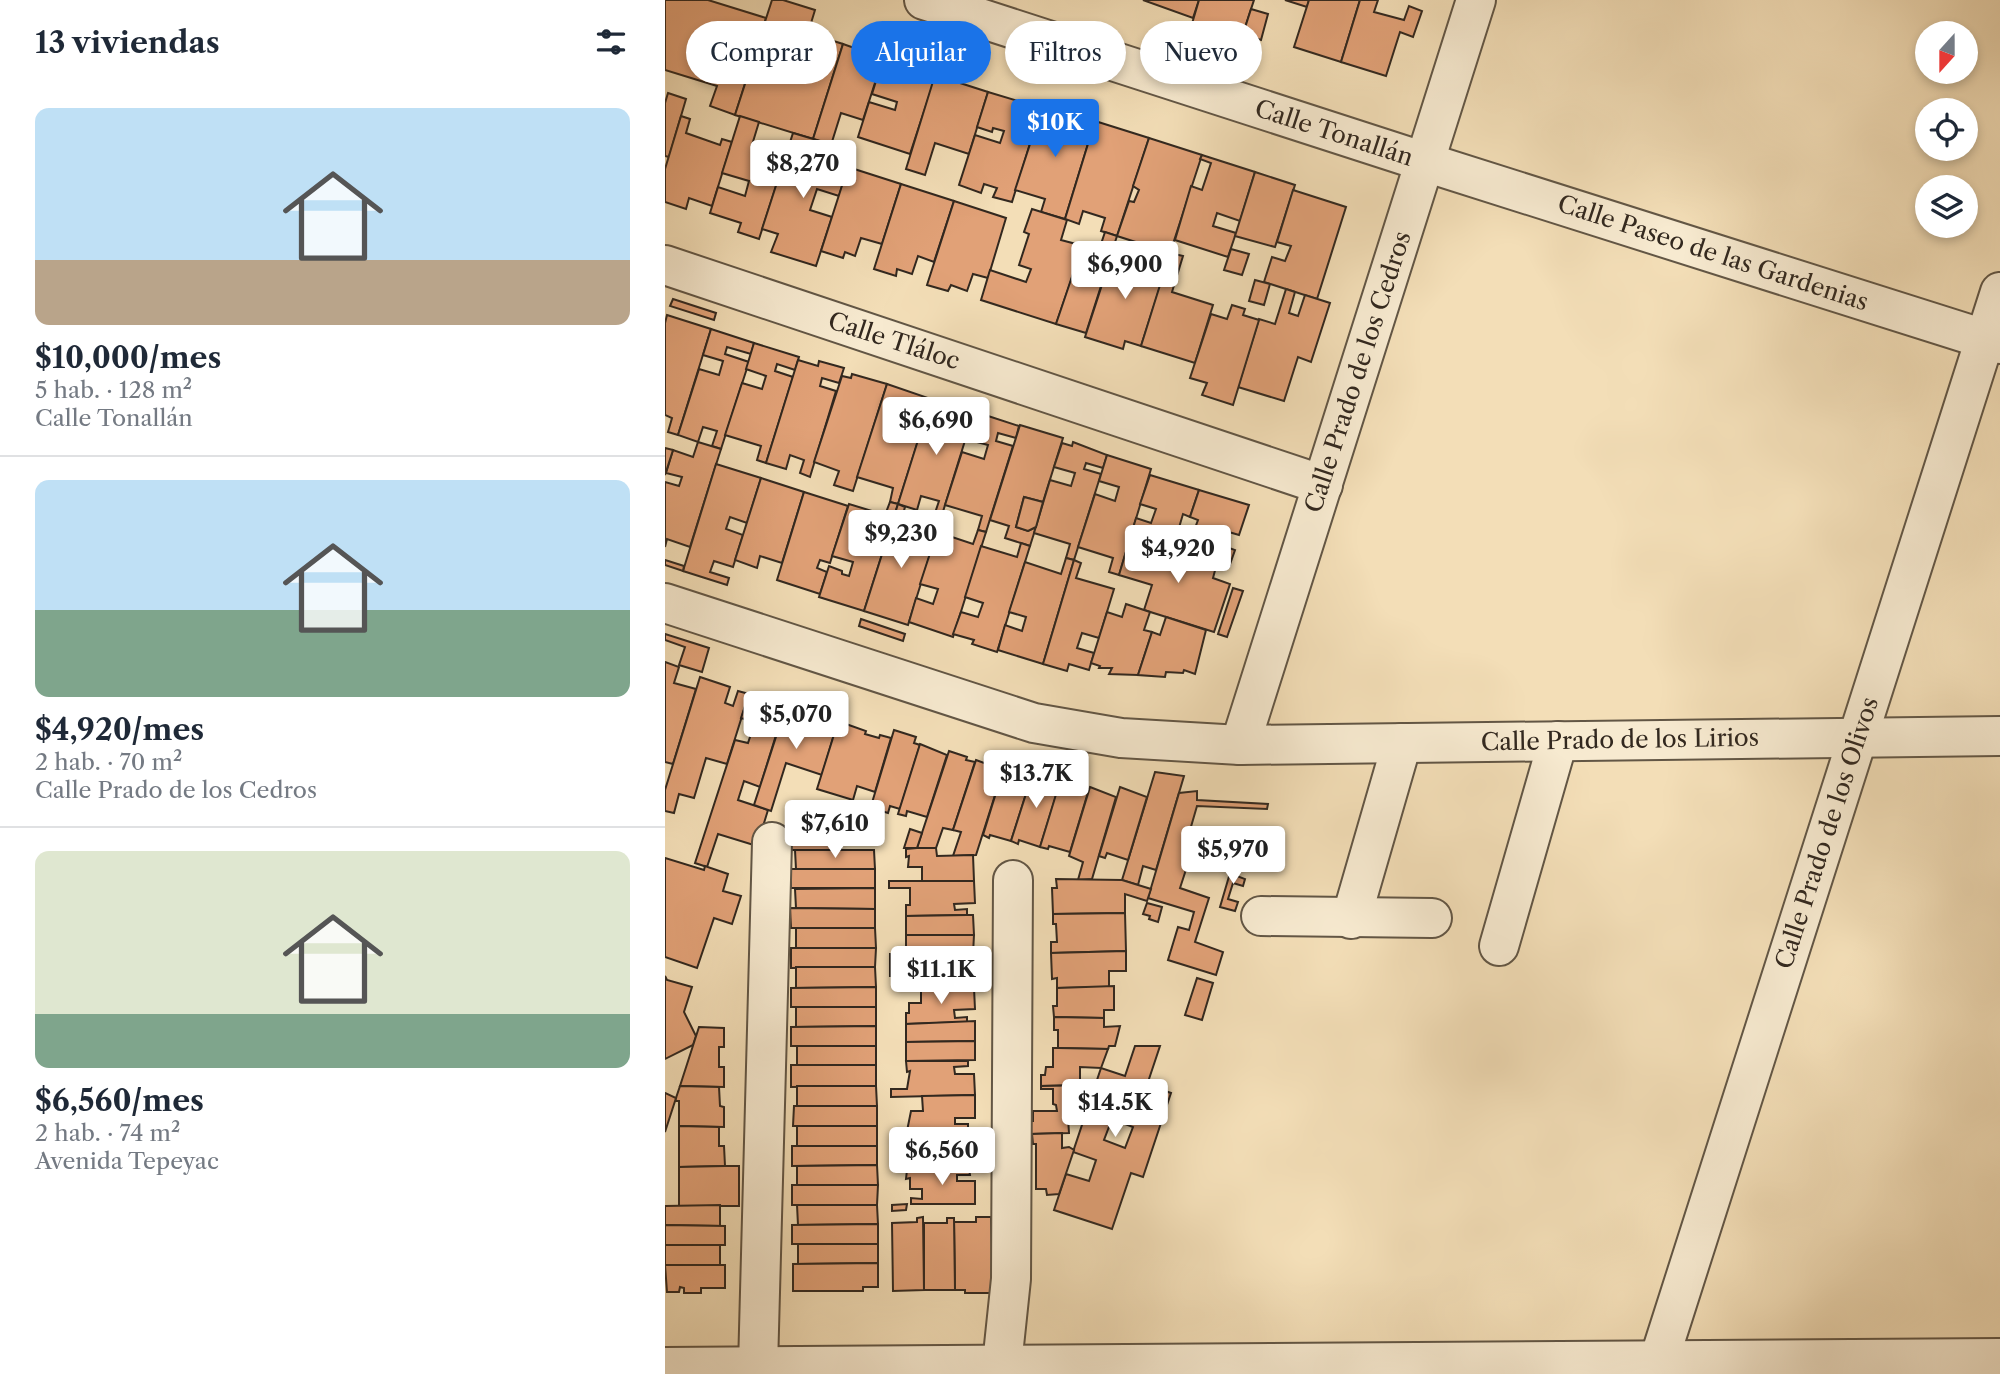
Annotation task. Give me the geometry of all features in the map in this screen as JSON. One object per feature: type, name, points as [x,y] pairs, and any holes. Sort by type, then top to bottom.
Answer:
[{"type":"street","name":"Calle Tonallán","points":[[924,0],[1425,162]]},
{"type":"street","name":"Calle Prado de los Cedros","points":[[1240,745],[1476,0]]},
{"type":"street","name":"Calle Paseo de las Gardenias","points":[[1425,162],[1993,341]]},
{"type":"street","name":"Calle Tláloc","points":[[665,265],[1323,485]]},
{"type":"street","name":"Calle Prado de los Olivos","points":[[1659,1367],[1858,737],[1993,341],[2000,292]]},
{"type":"street","name":"Calle Prado de los Lirios","points":[[665,603],[1034,723],[1121,738],[1240,745],[2000,736]]},
{"type":"street","points":[[1499,946],[1558,741]]},
{"type":"street","points":[[1351,919],[1402,743]]},
{"type":"street","points":[[758,1367],[772,842]]},
{"type":"street","points":[[1002,1369],[1011,1279],[1013,880]]},
{"type":"street","points":[[1261,916],[1432,918]]},
{"type":"street","points":[[665,1367],[1659,1367],[2000,1358]]},
{"type":"building","points":[[665,0],[708,0],[766,18],[765,21],[686,21],[686,76],[665,70]]},
{"type":"building","points":[[772,0],[783,0],[815,10],[812,21],[765,21]]},
{"type":"building","points":[[1143,0],[1199,0],[1193,18]]},
{"type":"building","points":[[1199,0],[1254,0],[1247,21],[1193,21]]},
{"type":"building","points":[[1285,0],[1309,0],[1307,7]]},
{"type":"building","points":[[1309,0],[1360,0],[1341,62],[1294,47]]},
{"type":"building","points":[[1360,0],[1378,0],[1374,12],[1404,20],[1409,6],[1422,11],[1413,37],[1400,32],[1386,76],[1341,62]]},
{"type":"building","points":[[1251,9],[1268,14],[1262,36],[1262,21],[1247,21]]},
{"type":"building","points":[[837,42],[843,44],[837,63]]},
{"type":"building","points":[[843,44],[851,47],[851,84],[875,84],[863,120],[841,113],[831,145],[813,139],[830,84],[837,84],[837,63]]},
{"type":"building","points":[[710,84],[745,84],[735,115],[710,106],[717,86]]},
{"type":"building","points":[[745,84],[830,84],[813,139],[735,115]]},
{"type":"building","points":[[875,84],[933,84],[910,154],[858,137],[869,102],[895,110],[897,102],[872,94]]},
{"type":"building","points":[[932,84],[963,84],[988,92],[969,154],[935,143],[925,175],[906,169]]},
{"type":"building","points":[[988,92],[1041,108],[1012,202],[993,197],[997,188],[984,184],[981,193],[959,185],[975,135],[1000,143],[1004,131],[993,128],[992,132],[977,127]]},
{"type":"building","points":[[668,93],[686,99],[669,157],[665,156],[665,103]]},
{"type":"building","points":[[1043,104],[1095,121],[1065,219],[1041,212],[1045,199],[1015,190]]},
{"type":"building","points":[[681,116],[690,119],[686,133],[720,145],[722,139],[732,142],[712,206],[689,198],[686,209],[665,202],[665,169]]},
{"type":"building","points":[[740,116],[759,122],[752,145],[769,150],[767,157],[772,159],[774,155],[785,158],[759,239],[738,232],[741,223],[710,213],[718,187],[745,196],[749,181],[722,173]]},
{"type":"building","points":[[1095,121],[1149,138],[1117,236],[1101,231],[1105,218],[1083,211],[1079,224],[1065,219]]},
{"type":"building","points":[[793,133],[827,143],[822,158],[848,167],[839,196],[817,189],[810,210],[832,217],[816,266],[771,252],[778,234],[762,229]]},
{"type":"building","points":[[1149,138],[1202,155],[1170,253],[1117,236],[1129,201],[1134,202],[1139,190],[1133,186]]},
{"type":"building","points":[[1202,155],[1255,172],[1240,221],[1217,213],[1213,226],[1236,233],[1228,257],[1175,240],[1191,186],[1202,190],[1211,163],[1200,159]]},
{"type":"building","points":[[848,167],[901,184],[882,244],[861,238],[855,256],[845,252],[843,258],[821,251]]},
{"type":"building","points":[[1255,172],[1295,185],[1275,247],[1235,236]]},
{"type":"building","points":[[901,184],[954,201],[934,262],[918,256],[912,274],[897,269],[896,276],[874,269]]},
{"type":"building","points":[[1293,190],[1346,207],[1317,299],[1264,282],[1272,257],[1285,261],[1291,246],[1277,242]]},
{"type":"building","points":[[954,201],[1006,218],[988,278],[973,274],[967,291],[951,285],[948,291],[927,285]]},
{"type":"building","points":[[1032,209],[1067,220],[1061,240],[1076,244],[1074,249],[1081,252],[1056,324],[981,300],[990,270],[1026,282],[1031,269],[1019,265],[1029,234],[1024,232]]},
{"type":"building","points":[[1105,232],[1117,236],[1086,333],[1056,324],[1082,247],[1098,253]]},
{"type":"building","points":[[1231,249],[1249,254],[1242,275],[1224,270]]},
{"type":"building","points":[[1113,251],[1166,268],[1141,346],[1125,341],[1123,349],[1085,337]]},
{"type":"building","points":[[1170,253],[1183,256],[1172,292],[1213,305],[1195,363],[1141,346]]},
{"type":"building","points":[[1255,280],[1270,284],[1264,305],[1249,301]]},
{"type":"building","points":[[1286,289],[1295,292],[1289,313],[1298,316],[1305,295],[1330,303],[1311,362],[1298,357],[1284,401],[1238,387],[1259,319],[1275,324]]},
{"type":"building","points":[[673,299],[716,313],[714,320],[670,306]]},
{"type":"building","points":[[1232,305],[1245,309],[1243,315],[1259,320],[1233,405],[1202,395],[1207,383],[1190,378],[1211,314],[1227,319]]},
{"type":"building","points":[[667,315],[711,329],[678,435],[668,432],[672,418],[665,415]]},
{"type":"building","points":[[711,329],[754,343],[751,354],[727,347],[725,354],[749,362],[721,449],[712,446],[717,431],[703,427],[698,442],[678,435],[699,369],[719,375],[723,361],[703,355]]},
{"type":"building","points":[[754,343],[799,357],[795,370],[777,364],[775,371],[793,377],[766,463],[757,460],[761,446],[725,435],[742,383],[762,389],[766,376],[746,369]]},
{"type":"building","points":[[798,360],[818,366],[819,361],[844,368],[839,383],[822,378],[820,386],[836,391],[810,477],[800,473],[804,460],[790,455],[786,469],[766,463]]},
{"type":"building","points":[[852,374],[887,384],[853,491],[834,485],[839,471],[814,462],[842,376],[851,378]]},
{"type":"building","points":[[887,384],[931,399],[927,410],[910,405],[907,413],[925,419],[898,504],[890,502],[893,488],[857,477]]},
{"type":"building","points":[[940,401],[975,412],[971,424],[954,418],[951,426],[968,431],[941,518],[934,516],[939,501],[921,496],[917,510],[898,504],[930,402],[939,405]]},
{"type":"building","points":[[985,415],[1019,426],[1016,438],[998,433],[996,441],[1013,446],[986,532],[978,530],[982,516],[945,505],[962,452],[984,459],[988,445],[966,439],[973,416],[984,419]]},
{"type":"building","points":[[1020,425],[1063,438],[1043,502],[1024,497],[1016,527],[1028,531],[1036,527],[1030,546],[1005,538],[1009,526],[990,520]]},
{"type":"building","points":[[698,442],[721,449],[690,547],[667,539],[665,547],[665,482],[679,486],[682,477],[666,473],[673,450],[693,457]]},
{"type":"building","points":[[1073,442],[1107,455],[1103,468],[1086,463],[1084,469],[1101,474],[1074,560],[1066,558],[1070,544],[1034,533],[1050,480],[1071,486],[1075,473],[1054,467],[1062,443],[1072,446]]},
{"type":"building","points":[[665,448],[673,450],[665,475]]},
{"type":"building","points":[[1107,455],[1151,469],[1119,575],[1109,572],[1113,558],[1078,547],[1095,494],[1115,501],[1119,487],[1099,481]]},
{"type":"building","points":[[716,464],[761,478],[747,523],[730,517],[726,529],[743,535],[733,567],[714,561],[710,572],[729,578],[727,585],[683,571]]},
{"type":"building","points":[[1150,475],[1199,490],[1190,517],[1183,514],[1178,531],[1185,533],[1181,550],[1131,535],[1136,518],[1151,523],[1156,509],[1140,504]]},
{"type":"building","points":[[761,478],[804,492],[782,563],[760,556],[757,568],[735,560]]},
{"type":"building","points":[[1199,490],[1249,505],[1239,535],[1222,530],[1218,544],[1235,550],[1229,567],[1181,550],[1185,533],[1192,536],[1198,520],[1190,517]]},
{"type":"building","points":[[804,492],[848,506],[830,563],[820,560],[817,568],[827,572],[820,594],[777,580]]},
{"type":"building","points":[[1024,497],[1043,502],[1036,527],[1028,531],[1016,527]]},
{"type":"building","points":[[890,502],[898,504],[864,611],[819,597],[829,566],[849,576],[853,562],[832,556],[849,504],[885,515]]},
{"type":"building","points":[[898,504],[905,507],[901,521],[937,532],[908,625],[864,611]]},
{"type":"building","points":[[978,530],[986,532],[953,637],[909,622],[916,598],[933,604],[938,589],[920,584],[937,532],[973,544]]},
{"type":"building","points":[[1131,535],[1145,539],[1138,559],[1158,565],[1164,546],[1217,563],[1213,578],[1230,584],[1214,632],[1144,610],[1152,585],[1119,575]]},
{"type":"building","points":[[1021,543],[1030,546],[997,652],[972,644],[974,640],[953,634],[961,612],[978,617],[983,603],[965,597],[981,546],[1017,557]]},
{"type":"building","points":[[1066,558],[1074,560],[1043,664],[998,650],[1005,625],[1022,631],[1026,617],[1009,612],[1025,562],[1061,574]]},
{"type":"building","points":[[665,560],[684,566],[683,571],[665,565]]},
{"type":"building","points":[[1074,560],[1081,563],[1076,578],[1114,589],[1099,638],[1082,633],[1077,648],[1094,653],[1089,670],[1069,664],[1067,671],[1043,664]]},
{"type":"building","points":[[1233,588],[1243,591],[1227,637],[1218,634]]},
{"type":"building","points":[[1126,604],[1150,612],[1144,630],[1152,632],[1138,675],[1109,674],[1112,668],[1099,668],[1100,666],[1091,663],[1107,612],[1122,617]]},
{"type":"building","points":[[1166,617],[1206,630],[1195,674],[1184,670],[1183,673],[1166,672],[1165,677],[1138,675],[1152,632],[1160,635]]},
{"type":"building","points":[[861,619],[905,634],[903,641],[859,626]]},
{"type":"building","points":[[665,634],[709,648],[702,672],[679,665],[685,647],[665,640]]},
{"type":"building","points":[[665,662],[679,667],[674,683],[696,689],[673,764],[665,762]]},
{"type":"building","points":[[700,677],[730,687],[725,703],[733,706],[738,691],[749,694],[727,764],[706,758],[694,798],[679,794],[674,813],[665,811],[665,790]]},
{"type":"building","points":[[749,694],[785,706],[760,787],[744,781],[738,800],[768,810],[757,846],[718,834],[707,867],[695,863],[735,740],[748,743],[755,722],[741,718]]},
{"type":"building","points":[[794,707],[814,714],[813,718],[838,721],[822,775],[786,763],[771,811],[754,805],[785,709],[792,711]]},
{"type":"building","points":[[846,724],[866,731],[865,734],[891,738],[875,792],[857,786],[853,800],[817,789],[837,725],[844,728]]},
{"type":"building","points":[[894,730],[916,737],[914,743],[920,745],[900,809],[890,806],[888,813],[878,810],[875,818],[868,816]]},
{"type":"building","points":[[920,744],[947,755],[927,817],[907,811],[906,816],[898,814]]},
{"type":"building","points":[[949,751],[975,762],[953,830],[943,828],[936,848],[917,848]]},
{"type":"building","points":[[976,760],[1003,770],[976,855],[953,856],[961,832],[953,830]]},
{"type":"building","points":[[1004,767],[1031,778],[1011,841],[983,835]]},
{"type":"building","points":[[1033,772],[1060,783],[1040,847],[1019,840],[1018,844],[1011,841]]},
{"type":"building","points":[[1155,772],[1184,776],[1156,870],[1143,866],[1138,885],[1122,880]]},
{"type":"building","points":[[1061,778],[1089,789],[1070,852],[1049,846],[1048,849],[1040,847]]},
{"type":"building","points":[[1090,787],[1116,797],[1092,879],[1078,880],[1083,862],[1069,856]]},
{"type":"building","points":[[1120,787],[1147,797],[1128,860],[1107,853],[1105,858],[1099,856]]},
{"type":"building","points":[[1197,791],[1197,800],[1268,804],[1267,809],[1197,806],[1186,844],[1194,845],[1180,888],[1209,898],[1195,942],[1223,952],[1216,975],[1168,960],[1178,927],[1189,930],[1194,912],[1148,898],[1179,793]]},
{"type":"building","points":[[801,820],[841,834],[841,850],[790,850],[790,829],[801,830]]},
{"type":"building","points":[[910,829],[922,833],[917,848],[904,848]]},
{"type":"building","points":[[936,848],[937,856],[973,855],[974,881],[922,881],[922,867],[908,867],[909,856],[906,857],[906,849]]},
{"type":"building","points":[[795,850],[874,850],[875,869],[796,869]]},
{"type":"building","points":[[1235,856],[1250,862],[1250,865],[1239,861],[1234,875],[1245,879],[1243,886],[1233,883],[1228,899],[1238,902],[1235,911],[1220,907]]},
{"type":"building","points":[[665,858],[728,874],[723,891],[741,896],[732,924],[714,918],[697,968],[665,957]]},
{"type":"building","points":[[791,869],[875,869],[875,888],[791,888]]},
{"type":"building","points":[[1056,879],[1122,880],[1151,889],[1147,901],[1125,894],[1125,913],[1053,914],[1052,888],[1057,888]]},
{"type":"building","points":[[889,881],[974,881],[975,903],[954,904],[955,910],[967,909],[967,915],[906,916],[906,905],[910,905],[910,888],[889,888]]},
{"type":"building","points":[[875,888],[875,909],[796,908],[795,889]]},
{"type":"building","points":[[1147,903],[1162,907],[1158,922],[1143,914]]},
{"type":"building","points":[[790,908],[875,909],[875,928],[791,928]]},
{"type":"building","points":[[1125,913],[1126,951],[1051,953],[1051,942],[1057,942],[1053,914]]},
{"type":"building","points":[[973,915],[974,935],[906,935],[906,916]]},
{"type":"building","points":[[796,928],[875,928],[876,948],[796,948]]},
{"type":"building","points":[[906,935],[974,935],[973,954],[906,955]]},
{"type":"building","points":[[791,948],[876,948],[875,967],[791,968]]},
{"type":"building","points":[[1126,951],[1126,971],[1109,971],[1109,987],[1057,988],[1057,978],[1052,979],[1051,953]]},
{"type":"building","points":[[890,954],[906,955],[906,964],[890,964]]},
{"type":"building","points":[[968,954],[968,957],[954,958],[955,966],[973,965],[974,988],[921,989],[921,973],[890,976],[890,964],[906,964],[906,955]]},
{"type":"building","points":[[796,967],[875,967],[876,987],[796,988]]},
{"type":"building","points":[[665,976],[667,980],[692,987],[684,1012],[696,1036],[693,1045],[665,1059]]},
{"type":"building","points":[[1197,978],[1213,983],[1202,1020],[1185,1015]]},
{"type":"building","points":[[1114,986],[1114,1010],[1104,1010],[1104,1018],[1054,1017],[1053,1006],[1057,1006],[1057,988]]},
{"type":"building","points":[[876,987],[876,1007],[791,1007],[791,988]]},
{"type":"building","points":[[974,988],[975,1009],[954,1010],[955,1018],[967,1017],[967,1022],[906,1024],[909,1003],[921,1003],[921,989]]},
{"type":"building","points":[[796,1007],[876,1007],[876,1026],[796,1027]]},
{"type":"building","points":[[1054,1017],[1104,1018],[1104,1027],[1120,1026],[1115,1046],[1109,1046],[1108,1049],[1058,1048],[1058,1030],[1054,1030]]},
{"type":"building","points":[[975,1021],[975,1041],[906,1042],[906,1024]]},
{"type":"building","points":[[876,1026],[876,1046],[791,1046],[791,1027]]},
{"type":"building","points":[[699,1027],[724,1028],[724,1047],[719,1047],[719,1067],[724,1067],[724,1087],[680,1086]]},
{"type":"building","points":[[975,1041],[975,1060],[906,1061],[906,1042]]},
{"type":"building","points":[[797,1046],[876,1046],[876,1065],[797,1066]]},
{"type":"building","points":[[1135,1046],[1160,1046],[1147,1085],[1171,1093],[1143,1177],[1131,1173],[1112,1229],[1054,1210],[1066,1174],[1089,1181],[1096,1160],[1073,1152],[1101,1068],[1125,1076]],"holes":[[[1112,1119],[1133,1127],[1125,1148],[1104,1140]]]},
{"type":"building","points":[[1053,1048],[1108,1049],[1101,1068],[1080,1067],[1080,1085],[1041,1086],[1041,1075],[1045,1075],[1046,1067],[1053,1067]]},
{"type":"building","points":[[906,1061],[968,1061],[968,1066],[954,1067],[955,1074],[974,1074],[975,1095],[891,1097],[891,1089],[907,1089],[910,1071],[907,1072]]},
{"type":"building","points":[[791,1065],[876,1065],[876,1086],[791,1087]]},
{"type":"building","points":[[1096,1085],[1085,1118],[1068,1118],[1069,1133],[1029,1134],[1029,1121],[1033,1121],[1033,1111],[1057,1111],[1056,1105],[1053,1104],[1053,1089],[1041,1089],[1041,1086]]},
{"type":"building","points":[[680,1086],[719,1087],[720,1106],[724,1107],[724,1127],[679,1126],[679,1101],[675,1101]]},
{"type":"building","points":[[797,1086],[876,1086],[877,1106],[797,1107]]},
{"type":"building","points":[[665,1093],[676,1098],[665,1132]]},
{"type":"building","points":[[975,1095],[975,1118],[955,1118],[955,1124],[968,1124],[968,1130],[907,1131],[911,1111],[923,1111],[922,1096]]},
{"type":"building","points":[[794,1106],[877,1106],[877,1126],[793,1126]]},
{"type":"building","points":[[679,1126],[719,1127],[719,1146],[724,1146],[725,1166],[679,1167]]},
{"type":"building","points":[[797,1126],[877,1126],[877,1146],[797,1146]]},
{"type":"building","points":[[975,1130],[975,1149],[891,1151],[891,1141],[908,1140],[907,1131]]},
{"type":"building","points":[[1062,1133],[1062,1148],[1069,1147],[1074,1150],[1059,1194],[1047,1195],[1046,1189],[1036,1189],[1036,1144],[1033,1144],[1032,1134]]},
{"type":"building","points":[[792,1146],[877,1146],[877,1165],[792,1166]]},
{"type":"building","points":[[975,1149],[976,1168],[911,1170],[908,1151]]},
{"type":"building","points":[[877,1165],[878,1185],[797,1185],[797,1166]]},
{"type":"building","points":[[739,1166],[739,1206],[679,1206],[679,1167]]},
{"type":"building","points":[[969,1169],[970,1175],[957,1175],[957,1181],[975,1181],[975,1204],[911,1204],[911,1198],[922,1199],[922,1189],[910,1189],[910,1178],[906,1179],[907,1170]]},
{"type":"building","points":[[792,1185],[878,1185],[877,1205],[792,1205]]},
{"type":"building","points":[[907,1204],[906,1210],[892,1211],[892,1205]]},
{"type":"building","points":[[720,1205],[720,1226],[665,1225],[665,1206]]},
{"type":"building","points":[[797,1205],[877,1205],[878,1224],[798,1225]]},
{"type":"building","points":[[923,1217],[924,1290],[893,1291],[892,1223],[917,1222],[917,1218]]},
{"type":"building","points":[[976,1217],[991,1217],[993,1293],[965,1293],[965,1290],[955,1290],[954,1222],[976,1222]]},
{"type":"building","points":[[947,1218],[954,1218],[955,1290],[924,1290],[924,1223],[947,1223]]},
{"type":"building","points":[[878,1224],[878,1244],[792,1244],[792,1225]]},
{"type":"building","points":[[665,1225],[725,1226],[725,1245],[665,1245]]},
{"type":"building","points":[[798,1244],[878,1244],[878,1263],[798,1264]]},
{"type":"building","points":[[665,1245],[720,1245],[720,1265],[665,1265]]},
{"type":"building","points":[[878,1263],[878,1287],[863,1287],[863,1291],[793,1291],[793,1264]]},
{"type":"building","points":[[665,1265],[725,1265],[725,1288],[701,1288],[701,1293],[684,1293],[684,1288],[680,1287],[679,1292],[667,1292]]}]
